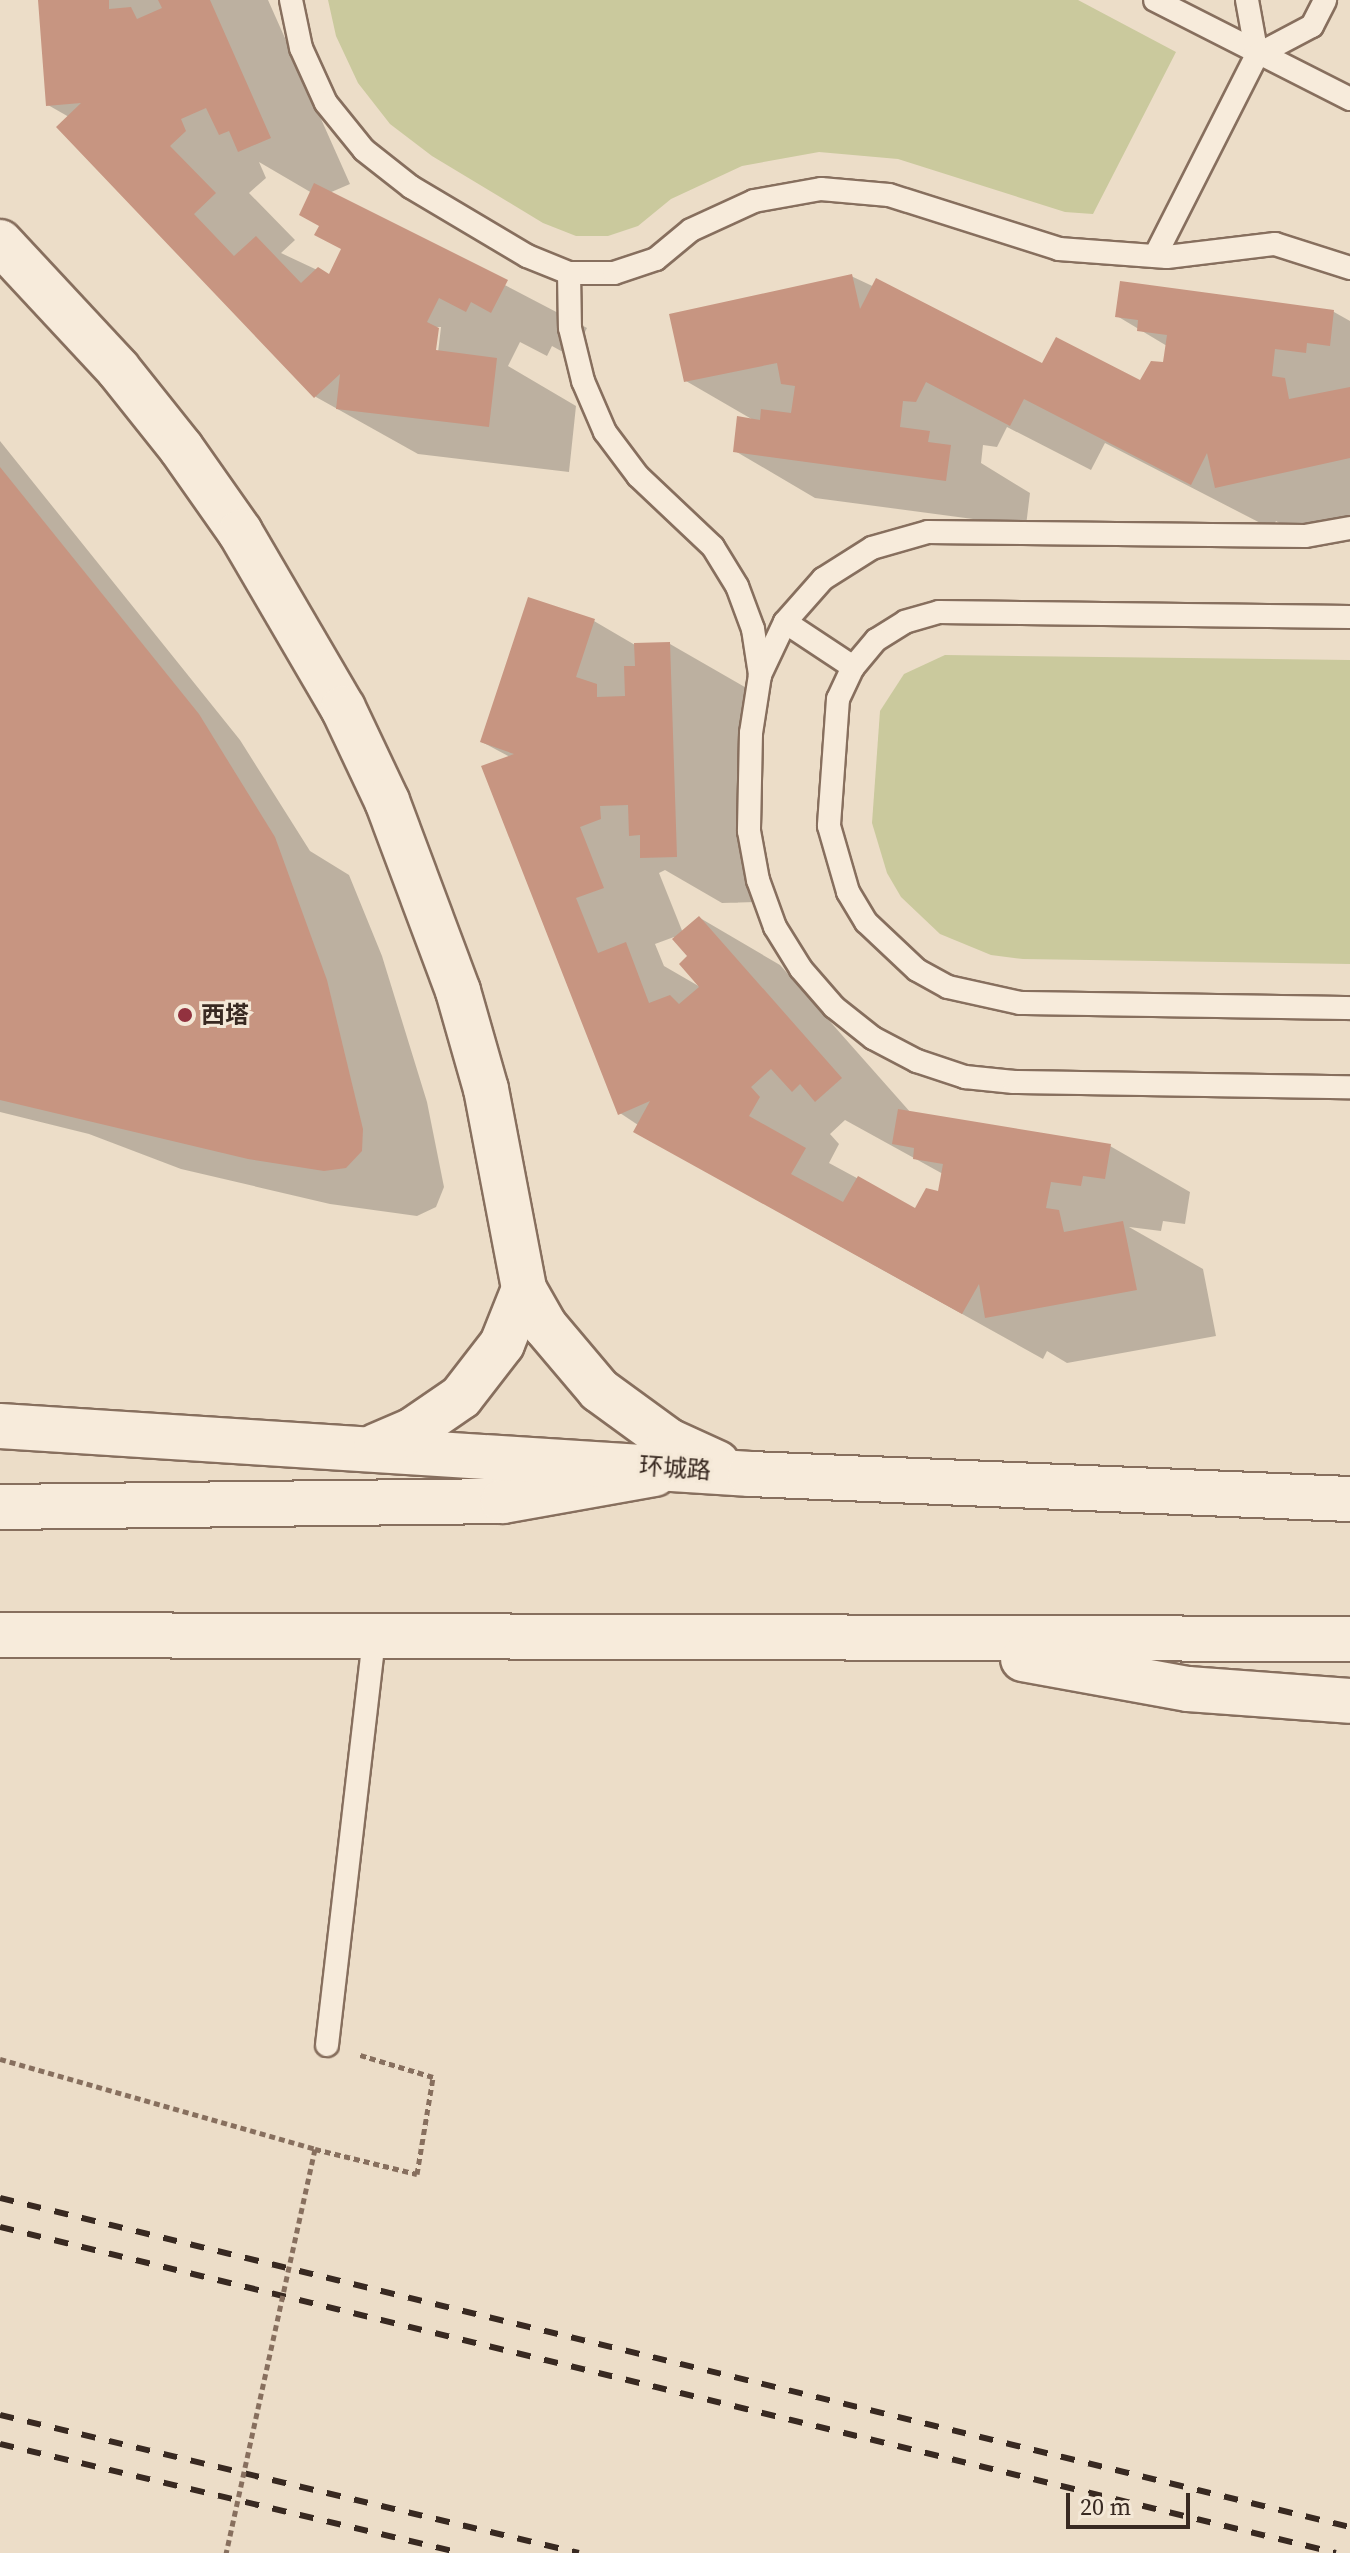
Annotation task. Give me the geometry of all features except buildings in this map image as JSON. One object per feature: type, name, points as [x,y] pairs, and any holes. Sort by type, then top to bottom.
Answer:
[{"type":"main road","points":[[0,242],[108,358],[181,448],[248,544],[343,708],[414,868],[458,991],[489,1103],[524,1289],[570,1359],[632,1418],[709,1460],[750,1474]]},
{"type":"main road","points":[[376,1446],[413,1430],[461,1397],[502,1344],[524,1289]]},
{"type":"main road","name":"环城路","points":[[0,1426],[376,1446],[750,1474],[1350,1499]]},
{"type":"main road","points":[[0,1507],[83,1509],[503,1501],[681,1469]]},
{"type":"main road","points":[[5,1636],[1350,1639]]},
{"type":"main road","points":[[915,1638],[1188,1689],[1350,1701]]},
{"type":"lane","points":[[291,0],[301,48],[326,103],[364,150],[411,187],[527,256],[569,273],[614,273],[656,259],[691,230],[754,201],[821,189],[889,195],[1059,249],[1155,256],[1275,244],[1350,268]]},
{"type":"lane","points":[[1155,0],[1257,55],[1350,99]]},
{"type":"lane","points":[[1247,0],[1257,55]]},
{"type":"lane","points":[[1155,256],[1257,55],[1312,26],[1325,0]]},
{"type":"lane","points":[[569,273],[570,328],[583,381],[605,432],[638,476],[713,547],[737,586],[753,629],[760,675]]},
{"type":"lane","points":[[1350,528],[1305,536],[928,532],[872,548],[823,579],[785,622],[760,675],[751,733],[749,831],[758,880],[775,927],[801,969],[834,1007],[873,1038],[917,1061],[965,1077],[1014,1082],[1350,1087]]},
{"type":"lane","points":[[1350,617],[939,612],[905,622],[876,640],[853,667],[838,699],[831,740],[829,826],[835,860],[866,922],[917,970],[982,998],[1020,1003],[1350,1008]]},
{"type":"lane","points":[[785,622],[853,667]]},
{"type":"lane","points":[[327,2045],[374,1637]]},
{"type":"path","points":[[0,2059],[315,2149],[417,2174],[433,2077],[327,2045]]},
{"type":"path","points":[[226,2553],[315,2149]]},
{"type":"green space","points":[[328,0],[1078,0],[1176,52],[1093,214],[1065,212],[898,159],[819,152],[742,166],[671,199],[638,226],[608,236],[576,236],[543,223],[432,156],[390,124],[358,83],[336,36]]},
{"type":"green space","points":[[945,655],[1350,660],[1350,964],[1023,959],[991,955],[940,934],[901,897],[887,873],[872,823],[880,711],[904,674]]},
{"type":"railway","points":[[0,2198],[1350,2527]]},
{"type":"railway","points":[[0,2227],[1336,2553]]},
{"type":"railway","points":[[0,2415],[579,2553]]},
{"type":"railway","points":[[0,2444],[460,2553]]},
{"type":"place","name":"西塔","points":[[185,1015]]}]
